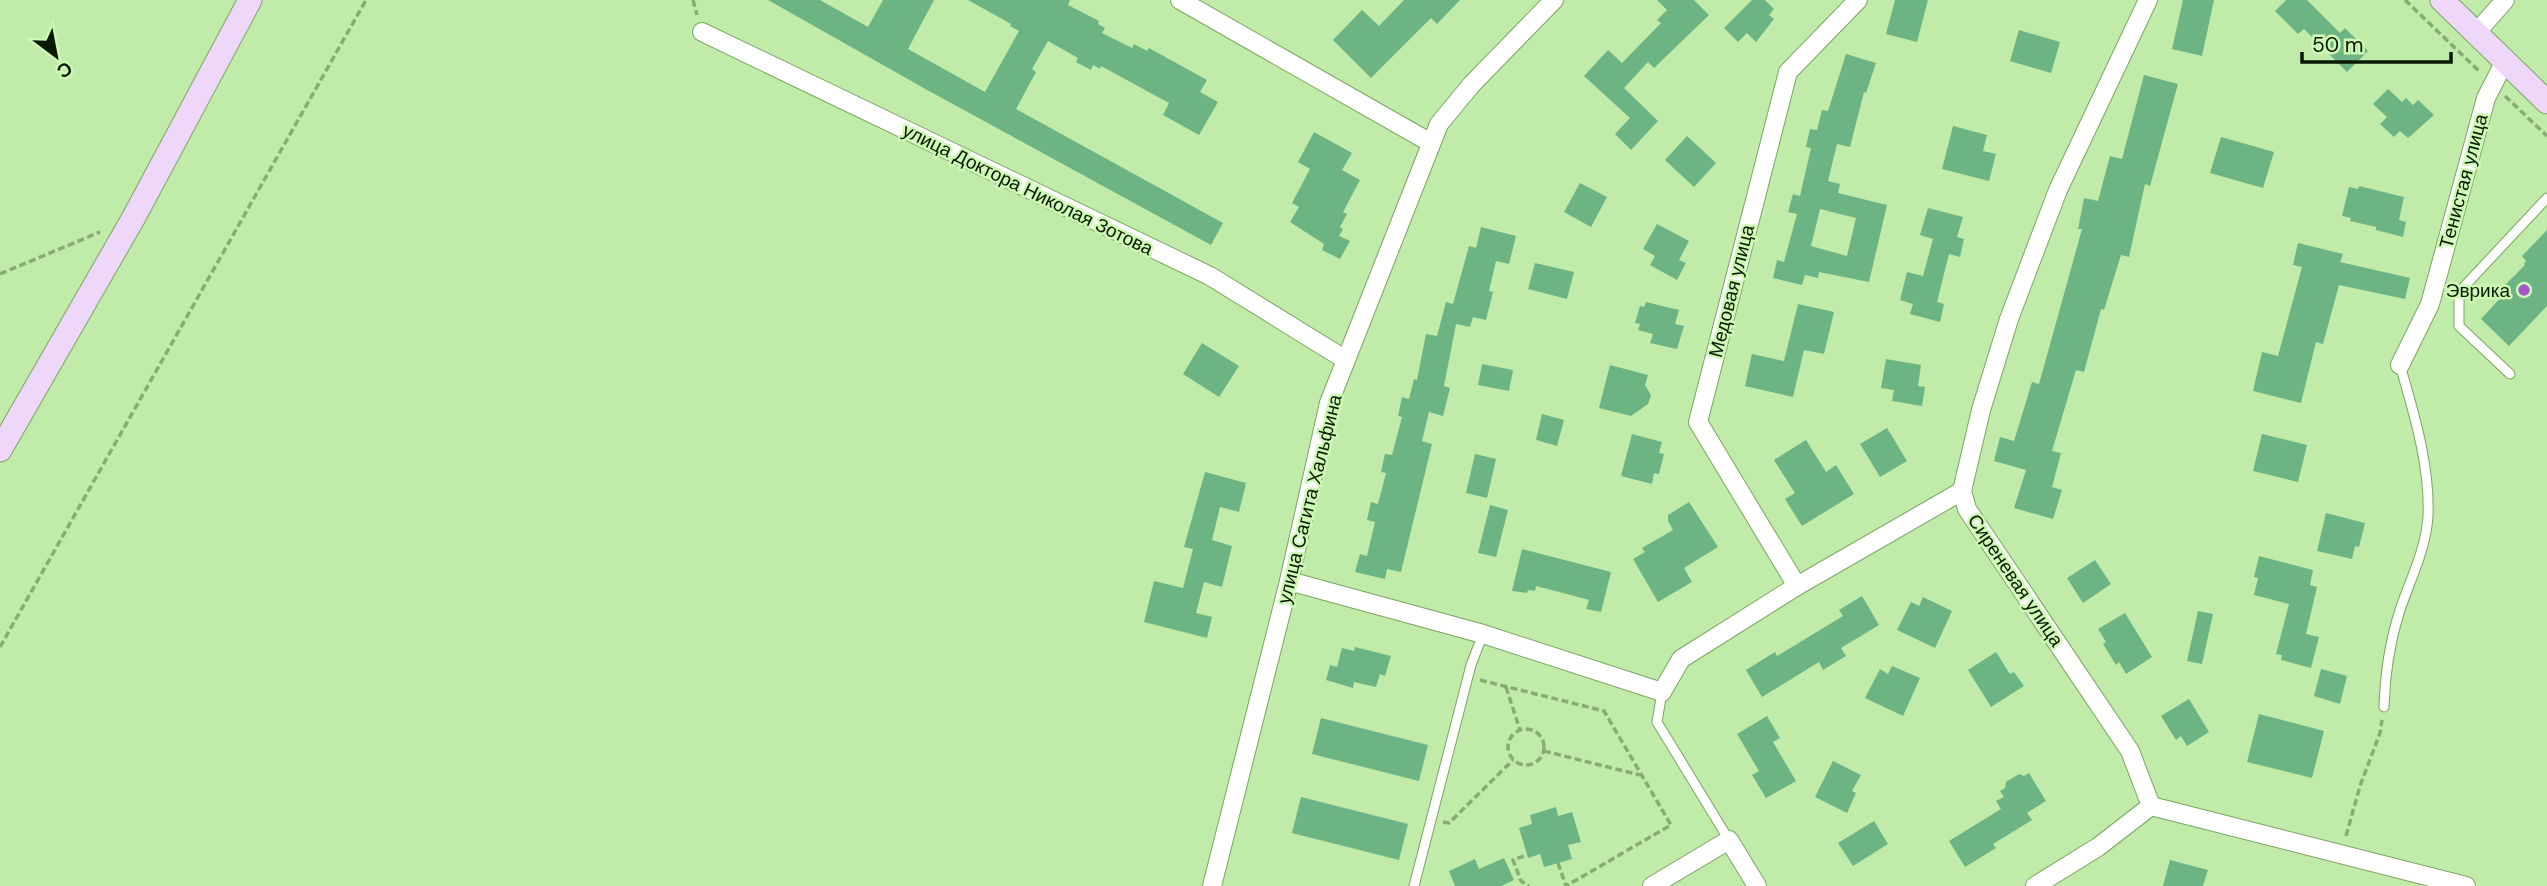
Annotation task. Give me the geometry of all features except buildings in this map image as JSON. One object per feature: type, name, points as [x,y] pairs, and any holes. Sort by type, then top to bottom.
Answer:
[{"type":"street","points":[[0,450],[134,217],[250,0]]},
{"type":"street","points":[[1180,0],[1431,143]]},
{"type":"street","name":"улица Сагита Хальфина","points":[[1212,886],[1289,581],[1329,403],[1438,124],[1472,84],[1554,0]]},
{"type":"street","name":"Медовая улица","points":[[1797,586],[1698,422],[1788,72],[1858,0]]},
{"type":"street","name":"Сиреневая улица","points":[[2148,0],[2058,190],[2009,319],[1981,410],[1962,491],[1967,509],[2130,751],[2151,806]]},
{"type":"street","points":[[2442,0],[2547,102]]},
{"type":"street","points":[[2476,33],[2505,0]]},
{"type":"street","name":"улица Доктора Николая Зотова","points":[[702,32],[1210,276],[1346,360]]},
{"type":"street","name":"Тенистая улица","points":[[2400,365],[2430,303],[2486,98],[2505,61]]},
{"type":"street","points":[[1289,581],[1483,634],[1662,692],[1681,659],[1797,586],[1962,491]]},
{"type":"street","points":[[2035,886],[2098,847],[2151,806],[2466,886]]},
{"type":"street","points":[[1652,886],[1728,840],[1757,886]]},
{"type":"lane","points":[[2510,374],[2459,326],[2459,292],[2547,198]]},
{"type":"lane","name":"Тенистая улица","points":[[2384,707],[2386,662],[2399,612],[2418,565],[2428,517],[2422,443],[2400,365]]},
{"type":"lane","points":[[1414,886],[1468,677],[1483,634]]},
{"type":"lane","points":[[1662,692],[1657,722],[1728,840]]},
{"type":"path","points":[[0,647],[366,0]]},
{"type":"path","points":[[2405,0],[2547,136]]},
{"type":"path","points":[[0,274],[134,217]]},
{"type":"path","points":[[1468,677],[1604,711],[1671,825],[1566,886],[1558,863]]},
{"type":"path","points":[[1506,687],[1520,730]]},
{"type":"path","points":[[2340,855],[2360,786],[2380,733],[2384,707]]},
{"type":"path","points":[[1529,729],[1539,735],[1544,751],[1538,761],[1520,764],[1513,760],[1508,745],[1513,735],[1520,730],[1529,729]]},
{"type":"path","points":[[1544,751],[1642,776]]},
{"type":"path","points":[[1431,820],[1449,823],[1513,760]]},
{"type":"path","points":[[1524,856],[1513,860],[1521,881],[1529,886]]},
{"type":"place","name":"Эврика","points":[[2524,290]]}]
